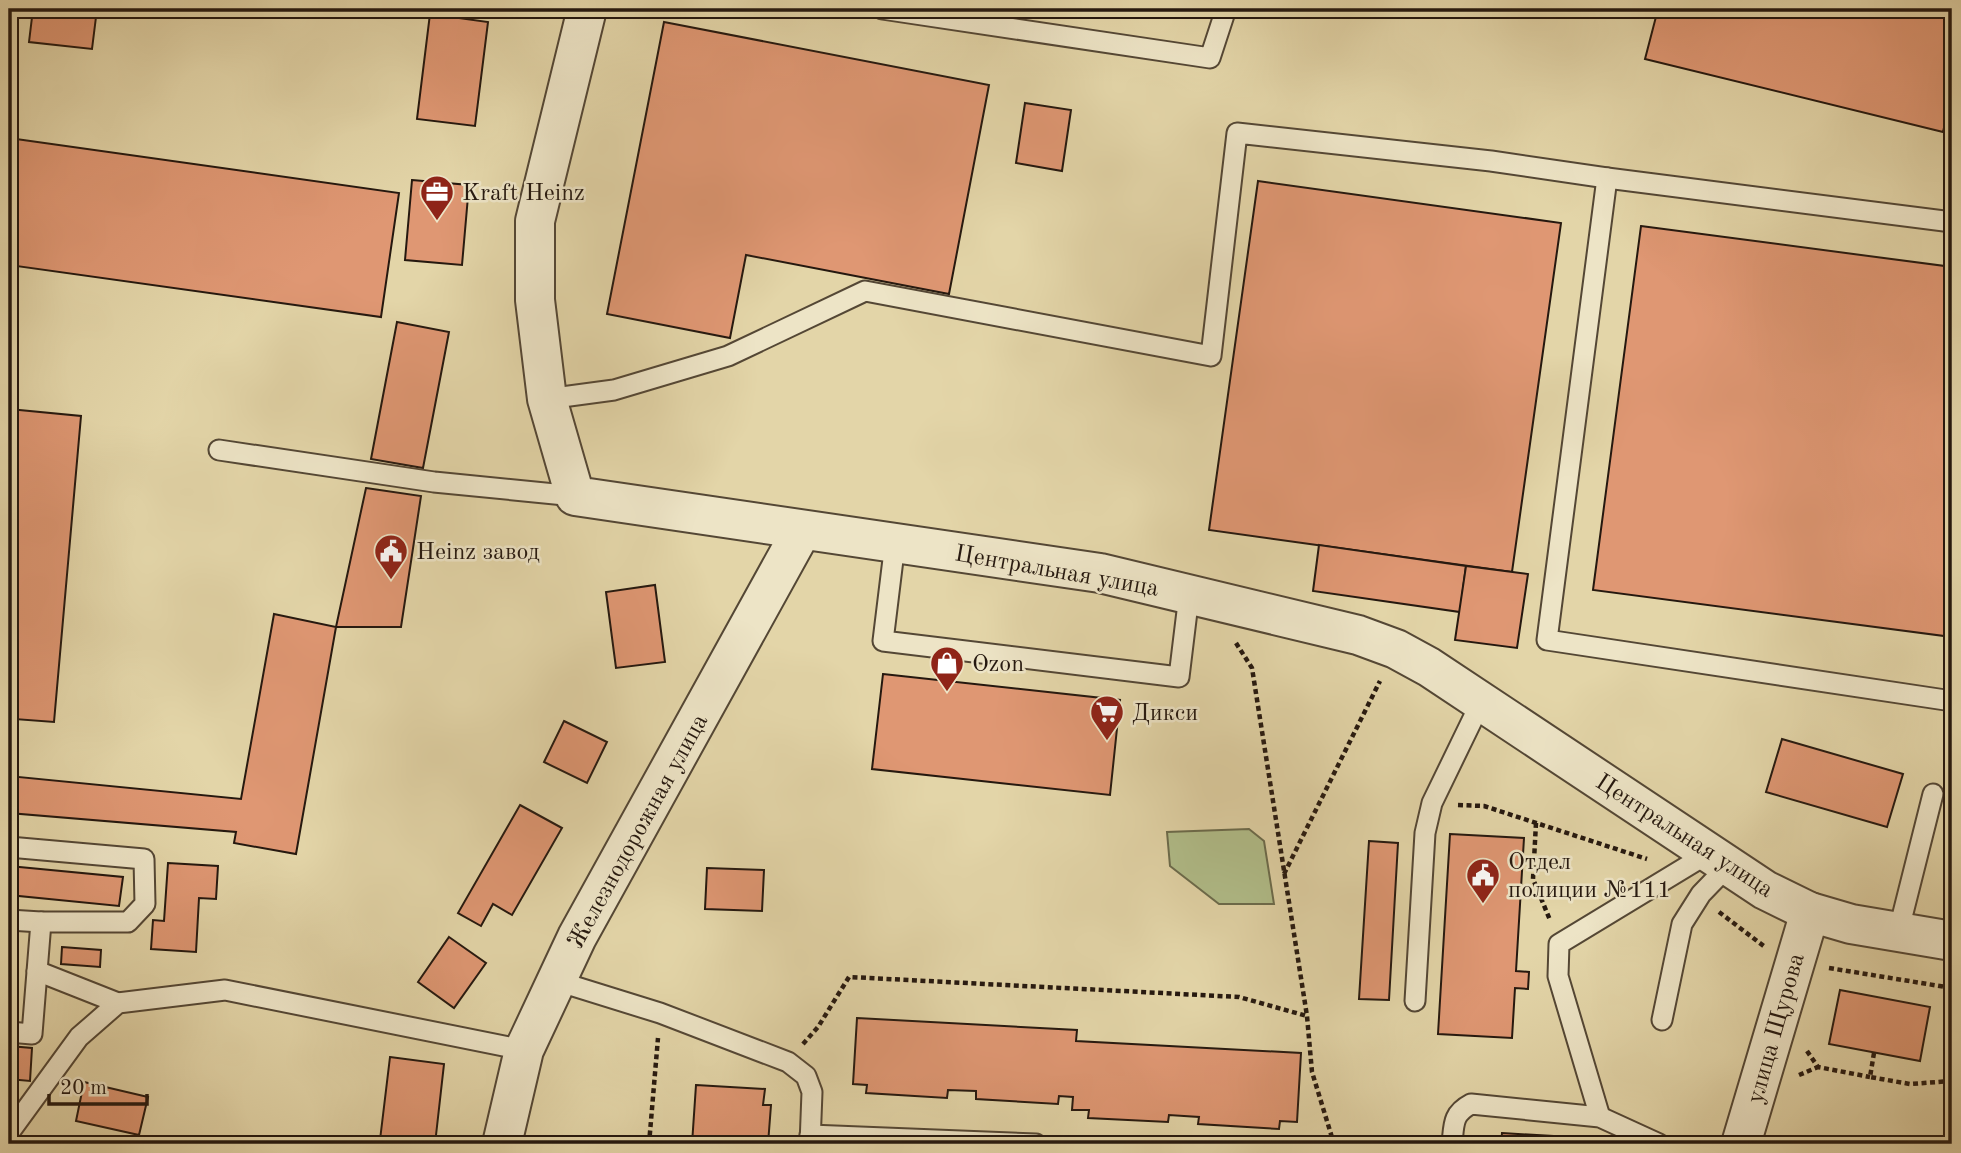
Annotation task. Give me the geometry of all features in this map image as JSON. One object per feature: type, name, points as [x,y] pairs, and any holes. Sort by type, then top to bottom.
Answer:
[{"type":"street","points":[[575,496],[547,399],[535,300],[535,221],[587,9]]},
{"type":"street","name":"Центральная улица","points":[[575,496],[1100,573],[1358,635],[1396,649],[1429,667],[1765,890],[1810,912],[1851,924],[1952,941]]},
{"type":"street","name":"Железнодорожная улица","points":[[502,1144],[524,1050],[577,937],[802,530]]},
{"type":"street","name":"улица Щурова","points":[[1741,1144],[1810,912]]},
{"type":"lane","points":[[882,9],[1210,58],[1226,9]]},
{"type":"lane","points":[[547,399],[614,390],[728,356],[865,291],[1210,356],[1237,133],[1491,161],[1952,222]]},
{"type":"lane","points":[[1607,178],[1547,640],[1952,701]]},
{"type":"lane","points":[[219,450],[434,482],[575,496]]},
{"type":"lane","points":[[895,543],[883,640],[1179,677],[1189,595]]},
{"type":"lane","points":[[1415,1000],[1425,833],[1432,803],[1481,702]]},
{"type":"lane","points":[[1898,933],[1933,794]]},
{"type":"lane","points":[[9,847],[144,859],[145,904],[128,922],[41,922],[9,919]]},
{"type":"lane","points":[[1600,1117],[1558,976],[1559,944],[1719,859]]},
{"type":"lane","points":[[1661,1020],[1682,924],[1719,859]]},
{"type":"lane","points":[[9,1032],[32,1034],[41,922]]},
{"type":"lane","points":[[37,971],[118,1003],[225,990],[524,1050]]},
{"type":"lane","points":[[557,981],[660,1013],[788,1062],[806,1076],[812,1092],[810,1140],[1036,1144]]},
{"type":"lane","points":[[9,1133],[79,1037],[118,1003]]},
{"type":"lane","points":[[1452,1144],[1454,1121],[1460,1110],[1471,1104],[1600,1117],[1625,1137],[1659,1144]]},
{"type":"path","points":[[1236,606],[1235,641],[1252,668],[1307,1016],[1312,1072],[1334,1144]]},
{"type":"path","points":[[1284,874],[1369,704]]},
{"type":"path","points":[[1536,823],[1533,879],[1559,944]]},
{"type":"path","points":[[1817,966],[1952,988]]},
{"type":"path","points":[[788,1062],[818,1027],[849,977],[1239,997],[1307,1016]]},
{"type":"path","points":[[649,1144],[660,1013]]},
{"type":"path","points":[[1803,1045],[1818,1067],[1910,1084],[1952,1081]]},
{"type":"path","points":[[1870,1077],[1874,1053]]},
{"type":"green space","points":[[1249,829],[1264,841],[1274,904],[1219,904],[1170,866],[1167,832]]},
{"type":"building","points":[[33,9],[97,9],[92,49],[29,42]]},
{"type":"building","points":[[1658,9],[1931,9],[1952,14],[1952,94],[1943,132],[1645,59]]},
{"type":"building","points":[[430,14],[488,22],[475,126],[417,119]]},
{"type":"building","points":[[664,22],[989,85],[949,294],[746,255],[730,338],[607,314]]},
{"type":"building","points":[[1025,103],[1071,110],[1062,171],[1016,163]]},
{"type":"building","points":[[9,138],[399,193],[381,317],[9,265]]},
{"type":"building","name":"Kraft Heinz","points":[[412,180],[469,185],[462,265],[405,260]]},
{"type":"building","points":[[1258,181],[1561,223],[1512,572],[1209,530]]},
{"type":"building","points":[[1641,226],[1952,267],[1952,637],[1593,590]]},
{"type":"building","points":[[397,322],[449,332],[423,468],[371,459]]},
{"type":"building","points":[[9,409],[81,416],[54,722],[15,719],[13,749],[9,748]]},
{"type":"building","points":[[366,488],[421,496],[401,627],[336,627]]},
{"type":"building","points":[[1319,545],[1466,566],[1460,612],[1313,591]]},
{"type":"building","points":[[1466,566],[1528,574],[1517,648],[1455,640]]},
{"type":"building","points":[[655,585],[665,662],[616,668],[606,592]]},
{"type":"building","points":[[274,614],[336,627],[296,854],[234,843],[236,832],[9,813],[9,776],[241,799]]},
{"type":"building","points":[[883,674],[1120,700],[1110,795],[872,769]]},
{"type":"building","points":[[564,721],[607,742],[587,783],[544,762]]},
{"type":"building","points":[[1782,739],[1903,774],[1887,827],[1766,792]]},
{"type":"building","points":[[520,805],[562,828],[512,915],[493,904],[481,926],[458,913]]},
{"type":"building","name":"Отдел полиции №111","points":[[1450,834],[1524,838],[1516,971],[1529,972],[1528,989],[1515,988],[1512,1038],[1438,1034]]},
{"type":"building","points":[[1369,841],[1398,843],[1389,1000],[1359,999]]},
{"type":"building","points":[[168,863],[218,866],[216,899],[199,898],[196,952],[151,949],[153,920],[164,921]]},
{"type":"building","points":[[9,866],[123,877],[119,906],[9,895]]},
{"type":"building","points":[[707,868],[764,870],[762,911],[705,909]]},
{"type":"building","points":[[449,937],[486,963],[454,1008],[418,982]]},
{"type":"building","points":[[62,947],[101,950],[100,967],[61,964]]},
{"type":"building","points":[[9,949],[15,949],[11,1002],[9,1002]]},
{"type":"building","points":[[1840,990],[1930,1007],[1920,1061],[1829,1044]]},
{"type":"building","points":[[857,1018],[1077,1030],[1076,1041],[1301,1053],[1297,1122],[1280,1121],[1279,1129],[1198,1124],[1199,1117],[1169,1115],[1168,1122],[1088,1118],[1089,1110],[1072,1110],[1073,1097],[1059,1096],[1058,1104],[976,1099],[976,1091],[948,1090],[947,1098],[866,1093],[867,1085],[853,1084]]},
{"type":"building","points":[[9,1046],[32,1048],[30,1081],[9,1079]]},
{"type":"building","points":[[390,1057],[444,1064],[435,1144],[380,1140]]},
{"type":"building","points":[[84,1082],[148,1097],[139,1135],[76,1121]]},
{"type":"building","points":[[696,1085],[765,1089],[763,1105],[771,1105],[768,1144],[692,1144]]},
{"type":"building","points":[[1502,1133],[1570,1137],[1570,1144],[1501,1144]]},
{"type":"building","points":[[1814,1141],[1857,1144],[1814,1144]]},
{"type":"place","name":"Kraft Heinz","points":[[437,222]]},
{"type":"place","name":"Heinz завод","points":[[391,581]]},
{"type":"place","name":"Ozon","points":[[947,693]]},
{"type":"place","name":"Дикси","points":[[1107,742]]},
{"type":"place","name":"Отдел полиции №111","points":[[1483,905]]}]
